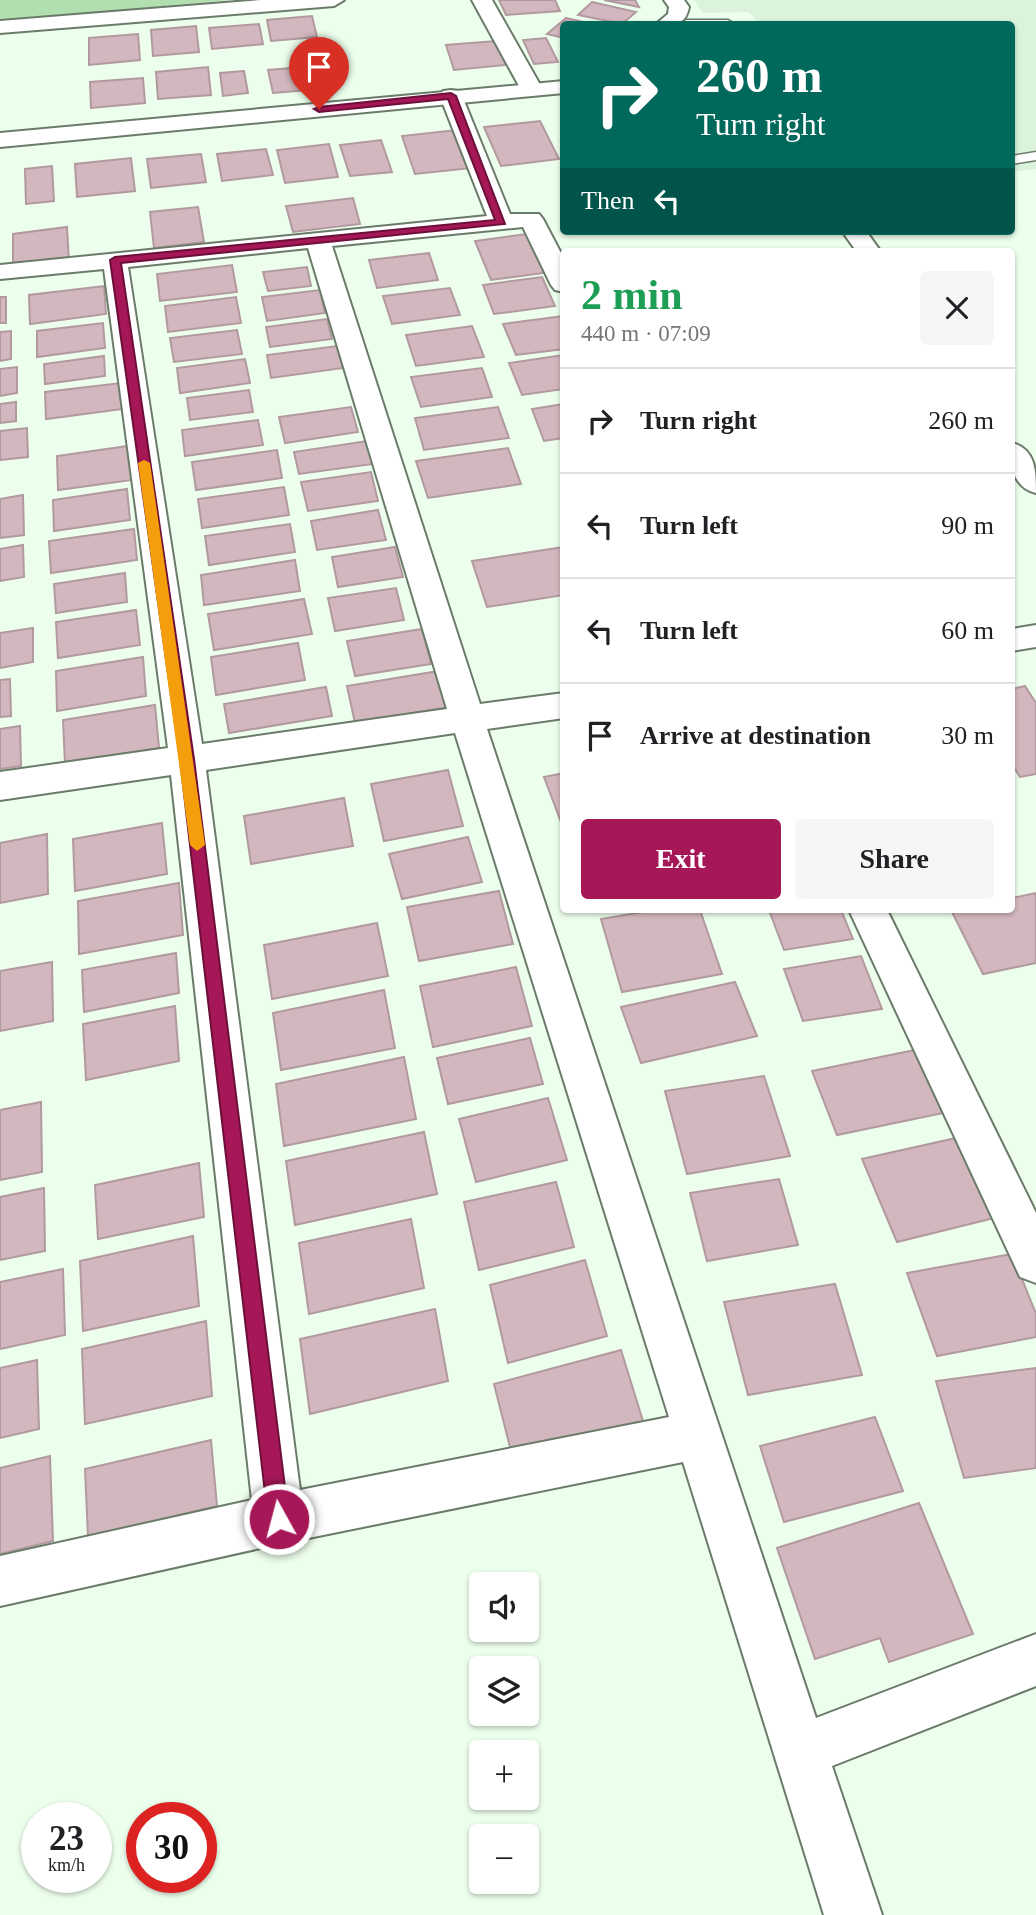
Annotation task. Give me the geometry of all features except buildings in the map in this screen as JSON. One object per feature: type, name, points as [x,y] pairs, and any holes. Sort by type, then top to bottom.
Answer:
[{"type":"street","points":[[0,27],[334,0]]},
{"type":"street","points":[[481,0],[532,90]]},
{"type":"street","points":[[0,141],[560,87]]},
{"type":"street","points":[[451,96],[501,222]]},
{"type":"street","points":[[0,272],[531,219],[560,277]]},
{"type":"street","points":[[318,240],[467,718],[853,1915]]},
{"type":"street","points":[[115,260],[187,759],[279,1519]]},
{"type":"street","points":[[1015,456],[1036,484]]},
{"type":"street","points":[[1015,640],[1036,636]]},
{"type":"street","points":[[0,786],[560,706]]},
{"type":"street","points":[[869,913],[1036,1261]]},
{"type":"street","points":[[0,1581],[279,1519],[698,1435]]},
{"type":"street","points":[[800,1752],[1036,1660]]},
{"type":"lane","points":[[679,10],[700,21]]},
{"type":"lane","points":[[679,10],[700,21]]},
{"type":"lane","points":[[1015,160],[1036,156]]},
{"type":"shaded area","points":[[694,0],[1036,0],[1036,169],[1015,172],[1015,21],[756,21],[749,12],[703,13]]},
{"type":"green space","points":[[0,0],[229,0],[0,21]]},
{"type":"slow traffic","points":[[144,463],[197,845]]},
{"type":"route","points":[[279,1519],[187,759],[115,260],[501,222],[451,96],[319,109]]}]
